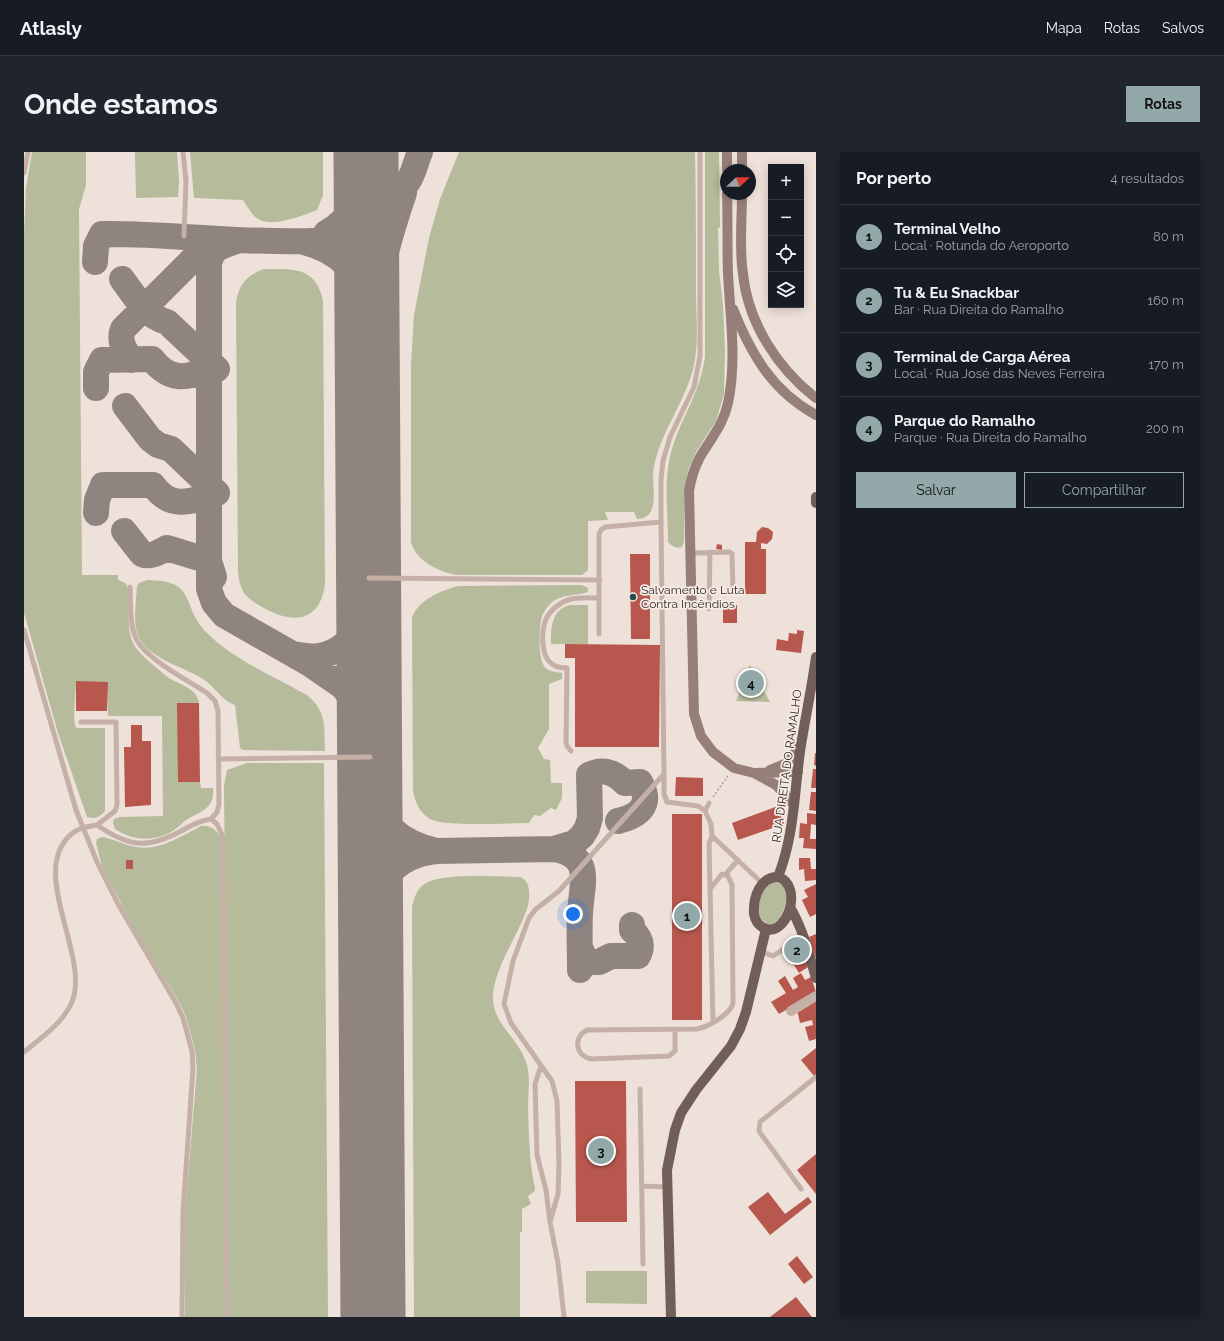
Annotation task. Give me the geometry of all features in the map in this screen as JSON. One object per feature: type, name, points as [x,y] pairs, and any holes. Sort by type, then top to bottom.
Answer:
[{"type":"main road","points":[[816,497],[816,503]]},
{"type":"main road","name":"RUA DIREITA DO RAMALHO","points":[[778,877],[788,850],[801,744],[816,657]]},
{"type":"main road","points":[[778,877],[785,880],[790,888],[790,907],[781,926],[766,929],[758,924],[754,916],[756,897],[762,883],[770,878],[778,877]]},
{"type":"main road","points":[[790,907],[797,918],[816,978]]},
{"type":"main road","points":[[671,1317],[668,1187],[669,1164],[675,1130],[682,1112],[696,1090],[731,1046],[740,1029],[746,1012],[766,929]]},
{"type":"street","points":[[727,152],[727,164]]},
{"type":"street","points":[[742,152],[742,164]]},
{"type":"street","points":[[727,200],[728,274],[731,303],[731,385],[728,404],[721,426],[700,457],[692,475],[689,491],[694,714],[701,736],[713,752],[734,768],[754,773],[776,785],[794,805]]},
{"type":"street","points":[[742,200],[742,274],[748,297],[760,330],[775,355],[794,380],[816,398]]},
{"type":"street","points":[[731,303],[745,338],[760,365],[780,388],[805,409],[816,415]]},
{"type":"street","points":[[754,773],[784,765],[792,758],[801,744]]},
{"type":"street","points":[[754,773],[798,772]]},
{"type":"street","points":[[792,1011],[816,996]]},
{"type":"lane","points":[[24,173],[28,152]]},
{"type":"lane","points":[[183,152],[186,181],[184,236]]},
{"type":"lane","points":[[700,152],[700,356],[694,386],[666,448],[661,479],[664,794],[667,802],[698,806],[705,811],[711,824],[712,836],[708,844],[713,1022]]},
{"type":"lane","points":[[599,634],[599,534],[601,530],[605,527],[661,522]]},
{"type":"lane","points":[[709,609],[710,552]]},
{"type":"lane","points":[[691,553],[730,552],[732,554],[732,592]]},
{"type":"lane","points":[[369,578],[600,580]]},
{"type":"lane","points":[[97,825],[122,839],[151,843],[167,838],[200,821],[211,819],[217,812],[219,804],[218,711],[215,701],[207,693],[150,656],[138,643],[133,629],[130,587]]},
{"type":"lane","points":[[570,751],[566,742],[567,668],[552,664],[546,657],[544,648],[544,625],[549,614],[560,604],[568,600],[599,598]]},
{"type":"lane","points":[[24,630],[76,810],[83,828],[97,862],[118,904],[176,1003],[190,1044],[193,1068],[183,1212],[182,1317]]},
{"type":"lane","points":[[24,1052],[61,1019],[72,1001],[75,980],[56,879],[56,869],[61,848],[75,832],[83,828],[97,825],[115,811],[117,805],[116,722],[80,722]]},
{"type":"lane","points":[[218,759],[370,757]]},
{"type":"lane","points":[[550,1222],[558,1194],[559,1164],[557,1101],[552,1081],[511,1023],[504,1004],[513,961],[529,918],[535,910],[559,891],[664,774]]},
{"type":"lane","points":[[705,811],[709,802]]},
{"type":"lane","points":[[211,819],[217,824],[223,837],[227,1317]]},
{"type":"lane","points":[[712,836],[762,883]]},
{"type":"lane","points":[[710,889],[718,877],[725,875],[738,860]]},
{"type":"lane","points":[[675,1030],[675,1051],[669,1056],[592,1059],[583,1056],[578,1049],[578,1040],[587,1030],[675,1030],[703,1028],[729,1011],[733,1003],[732,885],[730,879],[725,875]]},
{"type":"lane","points":[[760,951],[771,956],[776,955],[797,938],[803,936]]},
{"type":"lane","points":[[541,1066],[535,1084],[537,1155],[546,1190],[550,1222],[558,1263],[564,1317]]},
{"type":"lane","points":[[801,1189],[759,1131],[758,1126],[760,1122],[816,1078]]},
{"type":"lane","points":[[640,1089],[643,1264]]},
{"type":"lane","points":[[642,1186],[668,1187]]},
{"type":"path","points":[[709,802],[734,768]]},
{"type":"green space","points":[[32,152],[86,152],[86,185],[79,209],[82,575],[118,575],[118,580],[126,584],[128,589],[129,629],[134,645],[144,657],[165,675],[190,689],[197,697],[199,703],[178,703],[179,782],[200,782],[201,788],[213,788],[212,801],[206,808],[186,820],[170,833],[154,838],[146,839],[130,836],[115,829],[113,823],[114,819],[120,817],[163,816],[162,716],[108,716],[107,682],[76,682],[74,713],[76,728],[105,728],[105,811],[97,817],[87,817],[58,733],[24,613],[24,234],[26,188]]},
{"type":"green space","points":[[135,152],[177,152],[179,180],[178,197],[136,198]]},
{"type":"green space","points":[[190,152],[323,152],[323,195],[317,210],[294,218],[276,222],[260,220],[254,216],[243,200],[194,198]]},
{"type":"green space","points":[[459,152],[695,152],[697,328],[696,356],[694,365],[686,391],[662,440],[654,466],[654,498],[650,513],[645,517],[637,519],[634,512],[605,512],[608,520],[588,521],[588,570],[582,575],[450,574],[423,560],[414,549],[411,542],[411,365],[414,315],[429,238],[440,199]]},
{"type":"green space","points":[[705,152],[719,152],[720,227],[718,228],[719,270],[723,305],[725,351],[724,394],[716,421],[696,452],[688,470],[684,497],[684,542],[682,547],[678,548],[668,542],[667,483],[669,460],[672,449],[699,382],[705,357]]},
{"type":"green space","points":[[264,269],[293,270],[308,275],[319,289],[323,300],[325,584],[322,597],[311,613],[303,617],[294,618],[274,613],[251,600],[243,590],[238,572],[236,302],[239,290],[248,277]]},
{"type":"green space","points":[[148,580],[164,581],[181,590],[186,596],[198,622],[216,642],[241,659],[307,695],[318,707],[323,720],[325,751],[243,750],[240,748],[235,705],[226,701],[203,679],[154,654],[140,639],[135,624],[137,586],[139,583]]},
{"type":"green space","points":[[582,585],[588,588],[588,592],[559,598],[551,603],[543,614],[540,628],[540,652],[544,665],[550,671],[562,673],[562,679],[549,684],[549,729],[538,748],[544,759],[550,760],[551,783],[562,783],[562,798],[556,810],[551,808],[540,816],[534,815],[529,823],[462,824],[430,819],[418,806],[413,790],[412,617],[415,611],[425,601],[438,593],[459,586]]},
{"type":"green space","points":[[570,605],[588,605],[588,644],[551,644],[553,620],[559,611]]},
{"type":"green space","points":[[750,665],[770,702],[736,701]]},
{"type":"green space","points":[[247,763],[324,763],[328,1317],[229,1317],[224,786],[227,770]]},
{"type":"green space","points":[[201,826],[207,826],[213,829],[221,838],[225,1317],[185,1317],[185,1215],[197,1069],[195,1050],[186,1017],[179,1002],[135,930],[102,867],[96,843],[97,839],[102,837],[136,847],[153,847],[177,839]]},
{"type":"green space","points":[[469,876],[520,877],[527,882],[529,891],[528,905],[523,919],[500,967],[494,987],[493,999],[498,1018],[516,1043],[528,1067],[530,1148],[535,1191],[528,1196],[531,1204],[522,1209],[522,1232],[520,1232],[520,1317],[414,1317],[412,907],[419,890],[423,885],[431,881],[442,878]]},
{"type":"green space","points":[[775,882],[781,884],[784,888],[786,898],[780,919],[771,925],[761,919],[759,914],[759,903],[766,886]]},
{"type":"green space","points":[[586,1271],[647,1271],[647,1304],[586,1303]]},
{"type":"building","points":[[762,527],[768,528],[773,532],[772,539],[767,544],[761,543],[761,549],[766,549],[766,594],[745,594],[745,542],[756,542],[757,532]]},
{"type":"building","points":[[717,544],[722,545],[722,550],[716,549]]},
{"type":"building","points":[[630,554],[650,554],[650,639],[631,639]]},
{"type":"building","points":[[723,605],[737,605],[737,623],[723,623]]},
{"type":"building","points":[[797,630],[804,631],[801,653],[776,650],[777,639],[788,641],[789,633],[797,634]]},
{"type":"building","points":[[565,644],[660,645],[659,747],[575,747],[575,658],[565,658]]},
{"type":"building","points":[[76,681],[108,682],[107,711],[76,711]]},
{"type":"building","points":[[177,703],[199,703],[200,782],[178,782]]},
{"type":"building","points":[[131,725],[142,725],[142,741],[151,741],[151,805],[125,807],[124,747],[131,747]]},
{"type":"building","points":[[816,753],[816,766],[814,765]]},
{"type":"building","points":[[813,769],[816,769],[816,788],[811,788]]},
{"type":"building","points":[[676,777],[703,778],[703,796],[675,796]]},
{"type":"building","points":[[811,792],[816,792],[816,811],[809,810]]},
{"type":"building","points":[[778,806],[784,824],[738,840],[732,823]]},
{"type":"building","points":[[807,813],[816,814],[816,825],[811,824],[810,839],[816,839],[816,849],[803,848],[804,838],[799,838],[800,823],[807,824]]},
{"type":"building","points":[[672,814],[702,814],[702,1020],[672,1020]]},
{"type":"building","points":[[799,858],[810,858],[811,869],[816,869],[816,880],[805,881],[804,869],[799,870]]},
{"type":"building","points":[[126,860],[133,860],[133,869],[126,869]]},
{"type":"building","points":[[816,884],[816,914],[810,917],[802,900],[808,897],[804,890]]},
{"type":"building","points":[[816,934],[816,959],[809,937]]},
{"type":"building","points":[[804,947],[808,967],[799,973],[791,960],[795,958],[793,955]]},
{"type":"building","points":[[801,973],[805,980],[811,977],[816,992],[779,1014],[771,1002],[786,993],[778,981],[785,976],[793,990],[798,987],[793,978]]},
{"type":"building","points":[[816,998],[816,1039],[809,1041],[805,1027],[813,1025],[812,1020],[800,1023],[797,1010]]},
{"type":"building","points":[[816,1048],[816,1075],[814,1076],[801,1060]]},
{"type":"building","points":[[575,1081],[626,1081],[627,1222],[576,1222]]},
{"type":"building","points":[[816,1154],[816,1194],[797,1170]]},
{"type":"building","points":[[768,1192],[785,1214],[808,1197],[812,1202],[770,1235],[748,1207]]},
{"type":"building","points":[[797,1256],[813,1277],[804,1284],[788,1264]]},
{"type":"building","points":[[796,1297],[812,1317],[770,1317]]},
{"type":"taxiway","points":[[95,262],[96,246],[102,234],[253,241],[314,241],[336,237],[368,222],[395,199],[411,177],[420,152]]},
{"type":"taxiway","points":[[326,233],[335,228],[354,206],[361,188],[366,168]]},
{"type":"taxiway","points":[[368,404],[371,333],[376,297],[388,245],[404,193]]},
{"type":"taxiway","points":[[236,241],[218,248],[213,254],[209,264],[209,589],[214,603],[224,615],[310,664],[342,686],[352,698],[360,712],[370,749]]},
{"type":"taxiway","points":[[304,242],[328,251],[346,265],[358,284],[367,309]]},
{"type":"taxiway","points":[[132,360],[122,342],[121,338],[123,329],[198,254],[204,249],[222,243]]},
{"type":"taxiway","points":[[122,279],[141,305],[159,319],[167,322],[217,369]]},
{"type":"taxiway","points":[[96,388],[96,372],[102,360],[152,359],[165,371],[178,376],[193,375],[209,369]]},
{"type":"taxiway","points":[[125,406],[150,439],[158,445],[171,449],[217,493]]},
{"type":"taxiway","points":[[96,513],[97,500],[103,485],[153,485],[165,497],[179,502],[186,502],[209,495]]},
{"type":"taxiway","points":[[124,531],[142,554],[151,555],[167,548],[209,561],[214,577]]},
{"type":"taxiway","points":[[293,654],[320,656],[336,650],[348,641],[361,624],[369,588]]},
{"type":"taxiway","points":[[371,929],[372,914],[380,887],[387,876],[407,859],[420,854],[436,851],[554,849],[574,843],[582,836],[587,828],[590,818],[589,775],[599,772],[608,772],[617,776],[625,783],[640,782],[644,790],[645,797],[642,808],[638,813],[618,821]]},
{"type":"taxiway","points":[[370,787],[380,812],[393,830],[411,843],[436,851]]},
{"type":"taxiway","points":[[554,849],[567,853],[576,858],[581,865],[583,873],[580,921],[580,970]]},
{"type":"taxiway","points":[[580,947],[584,957],[589,962],[599,962],[611,956],[638,956],[641,945],[639,939],[632,930],[632,925]]},
{"type":"runway","points":[[366,152],[373,1317]]},
{"type":"place","name":"Salvamento e Luta Contra Incêndios","points":[[633,597]]},
{"type":"place","name":"Parque do Ramalho","points":[[751,683]]},
{"type":"place","name":"Terminal Velho","points":[[687,916]]},
{"type":"place","name":"Tu & Eu Snackbar","points":[[797,950]]},
{"type":"place","name":"Terminal de Carga Aérea","points":[[601,1151]]}]
